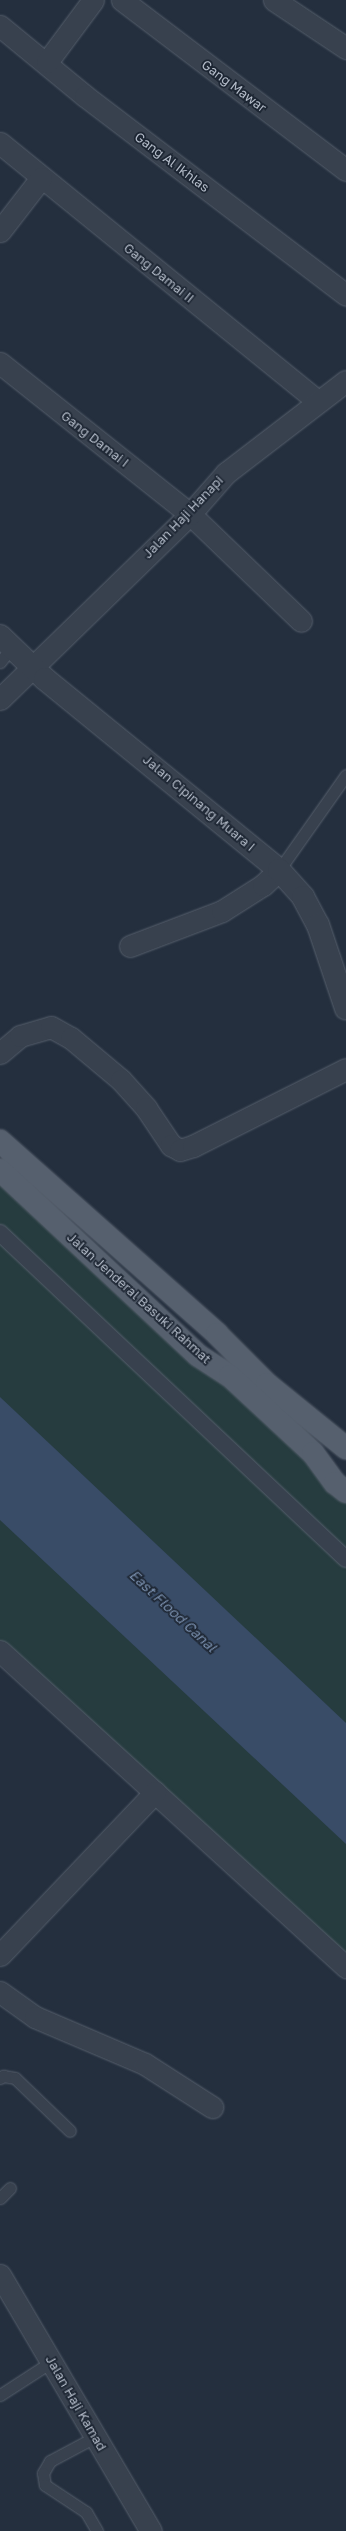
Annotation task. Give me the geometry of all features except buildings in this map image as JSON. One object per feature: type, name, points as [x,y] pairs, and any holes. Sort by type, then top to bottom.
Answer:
[{"type":"main road","name":"Jalan Jenderal Basuki Rahmat","points":[[0,1141],[217,1334],[267,1384],[346,1448]]},
{"type":"main road","name":"Jalan Jenderal Basuki Rahmat","points":[[0,1170],[199,1356],[230,1376],[313,1453],[335,1483],[346,1492]]},
{"type":"street","points":[[47,62],[92,0]]},
{"type":"street","name":"Gang Mawar","points":[[122,0],[346,170]]},
{"type":"street","points":[[274,0],[346,48]]},
{"type":"street","name":"Gang Al Ikhlas","points":[[0,26],[47,62],[85,96],[346,295]]},
{"type":"street","name":"Gang Damai II","points":[[0,143],[41,178],[318,401]]},
{"type":"street","points":[[0,231],[41,178]]},
{"type":"street","name":"Gang Damai I","points":[[0,364],[190,514],[301,621]]},
{"type":"street","name":"Jalan Haji Hanapi","points":[[0,699],[190,514],[226,473],[346,381]]},
{"type":"street","name":"Jalan Cipinang Muara I","points":[[4,648],[32,667],[279,870],[303,897],[318,925],[341,977],[346,1008]]},
{"type":"street","points":[[130,946],[222,911],[263,885],[279,870]]},
{"type":"street","points":[[0,1052],[20,1036],[51,1027],[71,1038],[121,1080],[146,1108],[171,1145],[180,1150],[193,1146],[346,1069]]},
{"type":"street","points":[[0,1233],[346,1559]]},
{"type":"street","points":[[0,1651],[346,1967]]},
{"type":"street","points":[[0,1955],[155,1792]]},
{"type":"street","points":[[0,1992],[35,2017],[145,2064],[212,2107]]},
{"type":"street","name":"Jalan Haji Kamad","points":[[0,2275],[151,2531]]},
{"type":"lane","points":[[279,870],[346,775]]},
{"type":"lane","points":[[0,2078],[3,2076],[15,2078],[70,2131]]},
{"type":"lane","points":[[0,2198],[10,2188]]},
{"type":"lane","points":[[0,2395],[52,2362]]},
{"type":"lane","points":[[95,2437],[50,2461],[43,2473],[45,2485],[86,2512],[97,2531]]},
{"type":"green space","points":[[0,1170],[346,1492],[346,1968],[0,1648]]},
{"type":"water","name":"East Flood Canal","points":[[0,1397],[346,1723],[346,1844],[0,1520]]}]
